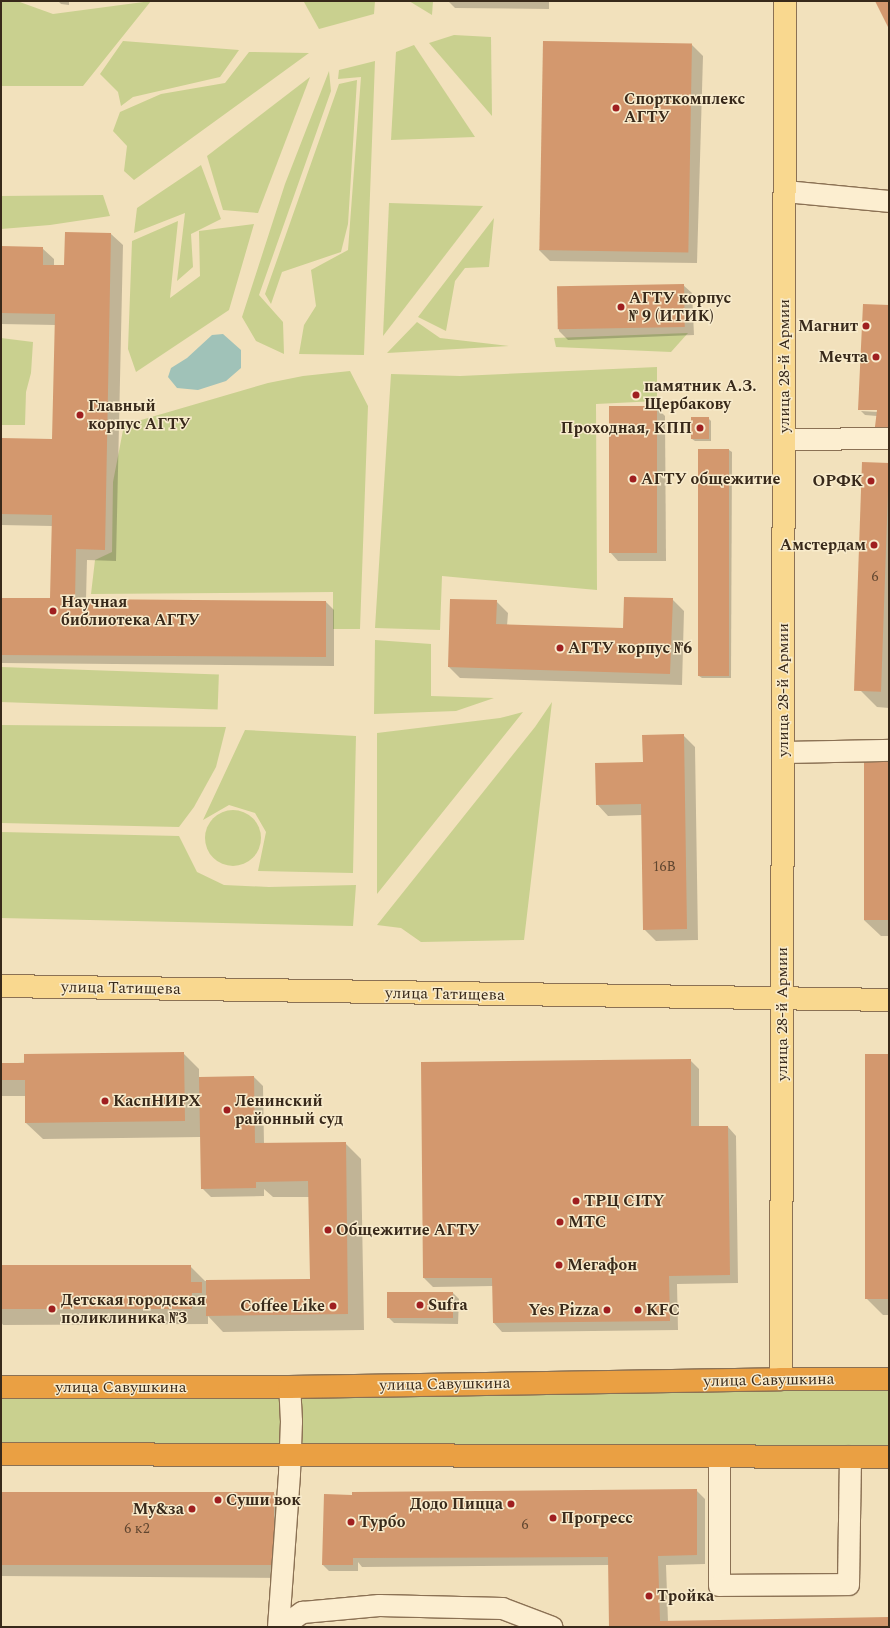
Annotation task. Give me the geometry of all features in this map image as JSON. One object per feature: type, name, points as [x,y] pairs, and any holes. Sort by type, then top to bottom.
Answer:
[{"type":"highway","name":"улица Савушкина","points":[[1,1387],[289,1387],[781,1379],[889,1379]]},
{"type":"highway","points":[[1,1454],[889,1456]]},
{"type":"main road","name":"улица 28-й Армии","points":[[781,1379],[785,1]]},
{"type":"main road","name":"улица Татищева","points":[[1,986],[782,1000],[889,1000]]},
{"type":"lane","points":[[785,192],[889,201]]},
{"type":"lane","points":[[784,439],[889,438]]},
{"type":"lane","points":[[783,752],[889,750]]},
{"type":"lane","points":[[278,1627],[291,1421],[289,1387]]},
{"type":"lane","points":[[719,1456],[719,1585],[848,1584],[850,1456]]},
{"type":"lane","points":[[281,1627],[302,1612],[379,1605],[502,1608],[552,1627]]},
{"type":"green space","points":[[1,1],[17,1],[53,14],[151,1],[83,86],[1,86]]},
{"type":"green space","points":[[375,1],[374,14],[319,29],[304,2]]},
{"type":"green space","points":[[409,1],[433,1],[432,15]]},
{"type":"green space","points":[[454,35],[491,37],[492,116],[429,43]]},
{"type":"green space","points":[[123,41],[239,50],[220,77],[133,97],[121,106],[118,92],[100,74]]},
{"type":"green space","points":[[414,45],[475,137],[391,140],[396,52]]},
{"type":"green space","points":[[249,52],[309,53],[134,180],[124,171],[127,146],[113,131],[120,112],[161,94],[225,83]]},
{"type":"green space","points":[[375,61],[364,355],[299,354],[304,325],[316,306],[311,270],[348,250],[361,77],[338,79],[339,70]]},
{"type":"green space","points":[[329,71],[331,91],[259,295],[283,322],[284,354],[256,341],[242,317],[285,184]]},
{"type":"green space","points":[[310,77],[258,213],[223,210],[207,156]]},
{"type":"green space","points":[[357,80],[348,224],[341,252],[282,272],[271,304],[265,294],[339,84]]},
{"type":"green space","points":[[201,165],[221,219],[191,234],[193,267],[177,281],[185,213],[134,233],[137,208]]},
{"type":"green space","points":[[103,195],[110,216],[50,225],[1,229],[1,196]]},
{"type":"green space","points":[[389,203],[483,206],[383,336]]},
{"type":"green space","points":[[494,218],[489,267],[465,268],[455,281],[446,331],[418,317]]},
{"type":"green space","points":[[178,221],[170,298],[200,276],[199,231],[254,224],[229,310],[136,372],[128,349],[132,241]]},
{"type":"green space","points":[[417,322],[440,338],[509,346],[387,353]]},
{"type":"green space","points":[[688,333],[671,352],[556,347],[554,338]]},
{"type":"green space","points":[[1,338],[33,342],[31,373],[26,392],[25,425],[1,425]]},
{"type":"green space","points":[[657,367],[657,401],[596,404],[597,590],[442,576],[440,630],[375,628],[391,374],[460,376]]},
{"type":"green space","points":[[350,371],[368,406],[360,629],[333,629],[333,592],[91,594],[95,560],[112,552],[113,482],[124,425],[268,383],[303,376]]},
{"type":"green space","points":[[375,640],[431,644],[431,696],[494,698],[456,711],[374,714]]},
{"type":"green space","points":[[1,667],[219,675],[218,710],[1,702]]},
{"type":"green space","points":[[552,702],[524,940],[421,942],[401,928],[377,925],[535,727]]},
{"type":"green space","points":[[523,712],[377,894],[377,733],[500,718]]},
{"type":"green space","points":[[1,725],[226,727],[216,767],[194,807],[179,827],[1,823]]},
{"type":"green space","points":[[245,730],[356,736],[353,873],[258,871],[266,832],[255,813],[229,805],[203,820]]},
{"type":"green space","points":[[228,810],[238,810],[253,818],[259,827],[261,838],[259,849],[253,858],[238,866],[228,866],[217,861],[210,854],[205,843],[205,833],[210,822],[217,815]]},
{"type":"green space","points":[[1,832],[179,836],[197,872],[224,885],[269,887],[356,885],[353,926],[1,918]]},
{"type":"green space","points":[[889,1389],[889,1454],[1,1447],[1,1397]]},
{"type":"water","points":[[223,334],[241,350],[241,368],[226,381],[198,390],[177,388],[168,377],[171,368],[187,358],[212,335]]},
{"type":"building","points":[[875,1],[889,1],[889,29]]},
{"type":"building","name":"Спорткомплекс АГТУ","points":[[543,41],[692,44],[688,253],[539,250]]},
{"type":"building","points":[[65,232],[111,233],[105,550],[76,549],[75,599],[326,601],[326,657],[1,655],[1,598],[50,598],[52,515],[1,514],[1,438],[52,439],[55,314],[1,313],[1,246],[43,247],[43,265],[64,265]]},
{"type":"building","name":"АГТУ корпус № 9 (ИТИК)","points":[[684,284],[685,327],[558,329],[557,286]]},
{"type":"building","points":[[863,304],[889,305],[889,437],[874,435],[877,410],[858,410]]},
{"type":"building","name":"АГТУ общежитие","points":[[609,406],[657,406],[657,553],[609,553]]},
{"type":"building","name":"Проходная, КПП","points":[[691,417],[709,417],[709,439],[691,439]]},
{"type":"building","points":[[698,449],[729,449],[729,676],[698,676]]},
{"type":"building","points":[[862,462],[889,463],[881,692],[854,691]]},
{"type":"building","name":"АГТУ корпус №6","points":[[624,597],[673,598],[670,674],[448,667],[450,599],[497,600],[496,624],[623,628]]},
{"type":"building","points":[[684,734],[687,929],[643,930],[641,804],[596,805],[595,763],[643,762],[642,735]]},
{"type":"building","points":[[864,760],[889,760],[889,920],[864,920]]},
{"type":"building","name":"КаспНИРХ","points":[[184,1052],[185,1121],[25,1123],[25,1080],[1,1080],[1,1063],[24,1063],[24,1054]]},
{"type":"building","points":[[865,1054],[889,1054],[889,1299],[865,1299]]},
{"type":"building","name":"ТРЦ CITY","points":[[691,1059],[691,1126],[728,1126],[730,1275],[669,1276],[670,1321],[493,1323],[492,1278],[423,1278],[421,1062]]},
{"type":"building","name":"Общежитие АГТУ","points":[[254,1076],[255,1143],[346,1142],[348,1314],[206,1316],[206,1280],[310,1279],[308,1181],[256,1182],[256,1188],[201,1189],[199,1077]]},
{"type":"building","points":[[1,1265],[191,1265],[191,1282],[202,1282],[202,1293],[192,1293],[192,1309],[1,1309]]},
{"type":"building","name":"Sufra","points":[[387,1292],[453,1292],[453,1318],[387,1318]]},
{"type":"building","points":[[697,1489],[697,1555],[658,1556],[660,1621],[889,1617],[889,1627],[609,1627],[608,1557],[353,1558],[353,1565],[322,1565],[324,1494],[352,1495],[352,1492]]},
{"type":"building","points":[[1,1492],[274,1492],[274,1565],[1,1565]]},
{"type":"place","name":"Спорткомплекс АГТУ","points":[[616,108]]},
{"type":"place","name":"АГТУ корпус № 9 (ИТИК)","points":[[621,307]]},
{"type":"place","name":"Магнит","points":[[866,326]]},
{"type":"place","name":"Мечта","points":[[876,357]]},
{"type":"place","name":"памятник А.З. Щербакову","points":[[636,395]]},
{"type":"place","name":"Главный корпус АГТУ","points":[[80,415]]},
{"type":"place","name":"Проходная, КПП","points":[[700,428]]},
{"type":"place","name":"АГТУ общежитие","points":[[633,479]]},
{"type":"place","name":"ОРФК","points":[[871,481]]},
{"type":"place","name":"Амстердам","points":[[874,545]]},
{"type":"place","name":"Научная библиотека АГТУ","points":[[53,611]]},
{"type":"place","name":"АГТУ корпус №6","points":[[560,648]]},
{"type":"place","name":"КаспНИРХ","points":[[105,1101]]},
{"type":"place","name":"Ленинский районный суд","points":[[227,1110]]},
{"type":"place","name":"ТРЦ CITY","points":[[576,1201]]},
{"type":"place","name":"МТС","points":[[560,1222]]},
{"type":"place","name":"Общежитие АГТУ","points":[[328,1230]]},
{"type":"place","name":"Мегафон","points":[[559,1265]]},
{"type":"place","name":"Sufra","points":[[420,1305]]},
{"type":"place","name":"Coffee Like","points":[[333,1306]]},
{"type":"place","name":"Детская городская поликлиника №3","points":[[52,1309]]},
{"type":"place","name":"Yes Pizza","points":[[607,1310]]},
{"type":"place","name":"KFC","points":[[638,1310]]},
{"type":"place","name":"Суши вок","points":[[218,1500]]},
{"type":"place","name":"Додо Пицца","points":[[511,1504]]},
{"type":"place","name":"Му&за","points":[[192,1509]]},
{"type":"place","name":"Прогресс","points":[[553,1518]]},
{"type":"place","name":"Турбо","points":[[351,1522]]},
{"type":"place","name":"Тройка","points":[[649,1596]]}]
